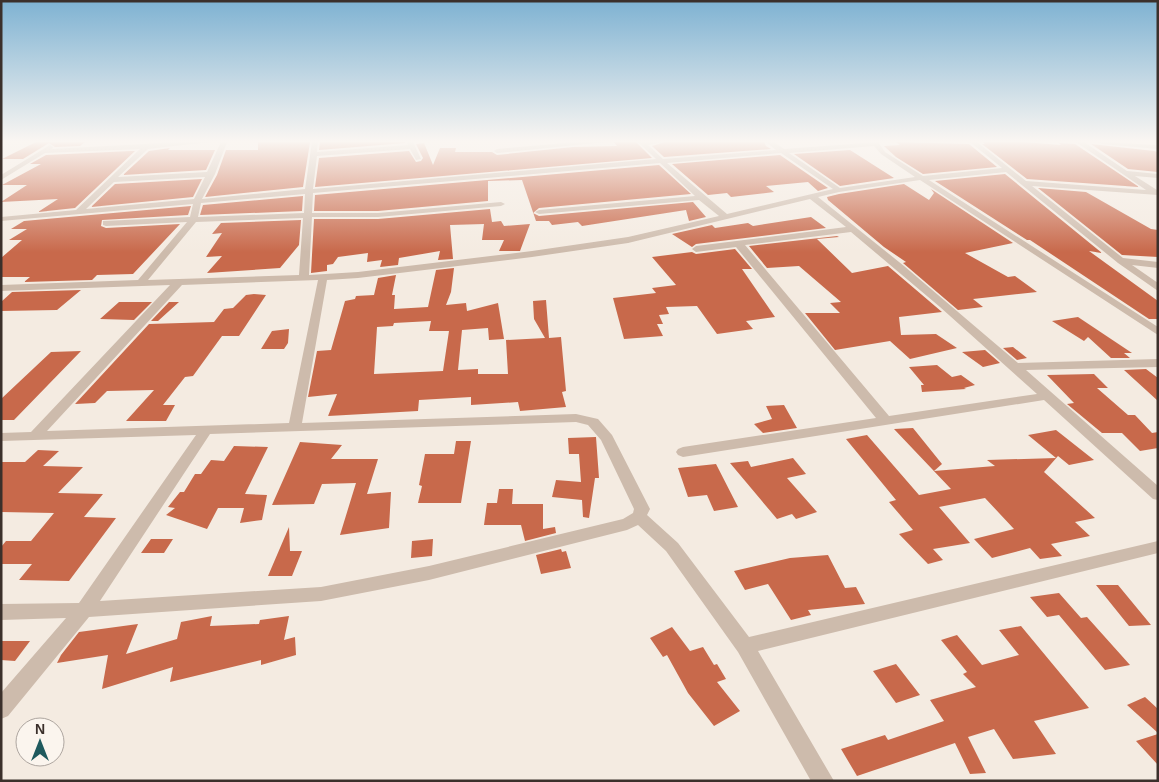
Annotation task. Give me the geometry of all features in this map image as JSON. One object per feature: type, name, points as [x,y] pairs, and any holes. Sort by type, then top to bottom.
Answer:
[{"type":"street","points":[[79,211],[110,180],[135,178]]},
{"type":"street","points":[[140,284],[194,219],[197,201],[209,178]]},
{"type":"street","points":[[304,277],[311,178]]},
{"type":"street","points":[[1,219],[446,178]]},
{"type":"street","points":[[680,178],[725,217]]},
{"type":"street","points":[[822,178],[839,190]]},
{"type":"street","points":[[1,288],[358,275],[532,254],[628,240],[839,190],[919,178]]},
{"type":"street","points":[[923,178],[1158,332]]},
{"type":"street","points":[[1018,178],[1121,261],[1158,288]]},
{"type":"street","points":[[1133,178],[1156,194]]},
{"type":"street","points":[[1025,184],[1156,194]]},
{"type":"street","points":[[812,196],[854,229],[1158,495]]},
{"type":"street","points":[[539,212],[701,198]]},
{"type":"street","points":[[106,223],[307,215],[378,215],[501,204]]},
{"type":"street","points":[[777,204],[809,207],[832,212]]},
{"type":"street","points":[[696,249],[854,229]]},
{"type":"street","points":[[739,244],[886,421]]},
{"type":"street","points":[[1121,261],[1158,265]]},
{"type":"street","points":[[295,427],[323,276]]},
{"type":"street","points":[[35,436],[178,283]]},
{"type":"street","points":[[1,298],[14,288]]},
{"type":"street","points":[[1013,367],[1158,363]]},
{"type":"street","points":[[683,452],[1046,396]]},
{"type":"street","points":[[1,437],[576,418],[593,422],[607,438],[642,509],[639,517],[627,524],[429,573],[321,594],[84,610],[1,612]]},
{"type":"street","points":[[1,709],[84,610],[206,430]]},
{"type":"street","points":[[639,517],[672,547],[744,646],[823,781]]},
{"type":"street","points":[[744,646],[1158,547]]},
{"type":"building","points":[[14,178],[106,178],[75,208],[38,212],[58,199],[1,202],[27,185],[2,185]]},
{"type":"building","points":[[215,178],[304,178],[303,187],[205,197]]},
{"type":"building","points":[[316,178],[414,178],[315,187]]},
{"type":"building","points":[[504,178],[674,178],[691,194],[539,208],[533,213],[522,180],[488,181],[488,201],[378,211],[314,211],[315,195]]},
{"type":"building","points":[[689,178],[814,178],[828,188],[818,191],[808,182],[766,186],[774,192],[731,197],[727,193],[708,195]]},
{"type":"building","points":[[829,178],[891,178],[840,186]]},
{"type":"building","points":[[960,178],[1011,178],[1102,253],[1089,251],[1158,301],[1158,319],[1149,319],[1030,240],[1027,240],[935,181]]},
{"type":"building","points":[[1126,178],[1139,187],[1027,179]]},
{"type":"building","points":[[202,179],[193,197],[91,207],[115,184]]},
{"type":"building","points":[[904,184],[929,200],[934,193],[931,189],[1013,243],[965,253],[1008,277],[1015,276],[1037,292],[973,299],[983,307],[958,310],[903,263],[906,262],[884,247],[828,200],[827,197]]},
{"type":"building","points":[[1038,188],[1086,192],[1151,229],[1158,230],[1158,257],[1122,255]]},
{"type":"building","points":[[303,196],[302,211],[200,215],[203,205]]},
{"type":"building","points":[[693,202],[706,217],[689,221],[686,210],[582,226],[578,222],[552,225],[549,221],[536,221],[533,213],[539,216]]},
{"type":"building","points":[[191,206],[188,215],[102,220],[101,226],[106,228],[180,224],[133,274],[97,275],[92,280],[24,282],[30,277],[1,277],[1,258],[22,240],[9,240],[27,229],[11,229],[24,221]]},
{"type":"building","points":[[490,209],[492,222],[501,221],[504,226],[530,224],[520,251],[499,251],[504,240],[482,240],[484,224],[450,225],[453,259],[438,260],[440,251],[399,258],[398,265],[380,267],[382,260],[367,262],[368,253],[338,257],[333,264],[327,265],[327,271],[311,273],[314,219],[378,219]]},
{"type":"building","points":[[811,217],[826,228],[696,244],[692,247],[672,234],[712,225],[715,228],[748,223],[753,226]]},
{"type":"building","points":[[301,220],[299,245],[280,268],[207,273],[222,256],[206,257],[222,233],[212,234],[221,223]]},
{"type":"building","points":[[837,236],[839,237],[817,239],[852,273],[888,266],[942,312],[899,317],[901,335],[936,334],[957,348],[910,359],[890,341],[835,350],[805,313],[840,313],[830,303],[841,302],[799,266],[767,268],[749,246]]},
{"type":"building","points":[[735,249],[752,269],[742,269],[775,317],[746,321],[753,329],[717,334],[697,306],[666,307],[669,314],[659,315],[663,324],[657,324],[663,336],[624,339],[613,298],[656,293],[652,288],[676,285],[652,257]]},
{"type":"building","points":[[454,268],[451,292],[446,305],[466,303],[467,311],[498,303],[504,339],[489,340],[488,328],[462,330],[458,370],[478,369],[478,374],[508,374],[506,340],[545,338],[534,319],[533,301],[546,300],[549,338],[561,337],[566,391],[562,392],[566,407],[520,411],[518,402],[471,405],[471,397],[419,400],[418,411],[328,416],[337,394],[308,397],[317,351],[331,350],[345,301],[355,299],[356,296],[374,295],[378,278],[396,275],[392,295],[395,295],[394,309],[428,307],[436,270]],"holes":[[[431,321],[429,331],[449,331],[443,371],[374,374],[377,327],[393,326],[394,323]]]},
{"type":"building","points":[[81,290],[57,310],[1,311],[1,302],[12,292]]},
{"type":"building","points":[[246,295],[266,295],[239,336],[222,336],[193,376],[185,377],[163,405],[175,405],[166,421],[126,421],[154,390],[107,391],[95,403],[75,404],[149,324],[214,322],[224,309],[233,308]]},
{"type":"building","points":[[119,302],[152,302],[134,320],[100,319]]},
{"type":"building","points":[[169,302],[179,302],[158,321],[151,321]]},
{"type":"building","points":[[1078,317],[1132,353],[1124,353],[1130,358],[1111,358],[1088,337],[1084,341],[1052,321]]},
{"type":"building","points":[[289,329],[288,343],[284,349],[261,349],[272,331]]},
{"type":"building","points":[[1013,347],[1027,358],[1017,360],[1003,348]]},
{"type":"building","points":[[985,350],[1000,363],[983,367],[962,352]]},
{"type":"building","points":[[81,351],[14,420],[1,420],[1,399],[51,352]]},
{"type":"building","points":[[937,365],[952,377],[961,375],[975,385],[964,388],[966,389],[922,392],[921,385],[924,385],[909,367]]},
{"type":"building","points":[[1146,369],[1158,378],[1158,401],[1124,370]]},
{"type":"building","points":[[1094,374],[1108,388],[1097,388],[1128,415],[1135,415],[1152,433],[1158,432],[1158,448],[1140,451],[1122,433],[1102,433],[1067,404],[1074,403],[1047,375]]},
{"type":"building","points":[[784,405],[797,428],[763,433],[754,424],[772,419],[766,406]]},
{"type":"building","points":[[913,428],[942,464],[934,471],[995,466],[987,460],[1056,458],[1028,435],[1056,430],[1094,460],[1069,465],[1058,456],[1044,472],[1095,518],[1075,522],[1090,536],[1051,544],[1062,556],[1040,559],[1030,548],[992,558],[974,539],[1014,529],[985,498],[939,507],[970,543],[933,549],[943,560],[928,564],[899,534],[913,530],[889,502],[896,500],[846,439],[867,435],[919,495],[951,489],[894,429]]},
{"type":"building","points":[[596,437],[599,478],[595,478],[589,518],[583,517],[582,500],[552,497],[556,480],[581,482],[579,454],[569,454],[568,438]]},
{"type":"building","points":[[456,441],[471,441],[461,503],[418,503],[422,486],[419,485],[425,454],[454,454]]},
{"type":"building","points":[[300,442],[342,445],[331,459],[378,459],[367,494],[391,492],[389,528],[340,535],[356,483],[322,484],[314,504],[272,505]]},
{"type":"building","points":[[234,446],[268,447],[245,494],[267,495],[262,520],[240,523],[244,508],[218,508],[207,529],[166,515],[175,508],[168,507],[180,492],[184,492],[195,474],[201,474],[211,460],[224,461]]},
{"type":"building","points":[[38,450],[59,451],[43,466],[83,467],[58,493],[103,494],[84,517],[116,518],[69,581],[19,580],[32,564],[1,564],[1,547],[6,541],[31,541],[54,513],[1,512],[1,462],[25,462]]},
{"type":"building","points":[[793,458],[806,474],[787,478],[817,512],[796,519],[792,514],[777,519],[730,463],[748,461],[751,467]]},
{"type":"building","points":[[716,464],[738,507],[714,511],[707,495],[688,497],[678,468]]},
{"type":"building","points":[[499,489],[513,489],[512,504],[543,504],[543,529],[555,527],[556,533],[525,541],[521,525],[484,525],[487,503],[497,503]]},
{"type":"building","points":[[289,527],[290,551],[302,551],[292,576],[268,576]]},
{"type":"building","points":[[151,539],[173,539],[164,553],[141,553]]},
{"type":"building","points":[[433,539],[432,556],[411,558],[412,541]]},
{"type":"building","points":[[561,549],[562,552],[566,551],[571,568],[541,574],[536,555]]},
{"type":"building","points":[[828,555],[845,588],[856,587],[865,604],[808,610],[811,615],[791,620],[768,584],[745,590],[734,571],[790,558]]},
{"type":"building","points":[[1096,585],[1118,585],[1151,625],[1129,626]]},
{"type":"building","points":[[1059,593],[1081,618],[1087,617],[1130,665],[1105,670],[1059,615],[1047,617],[1030,597]]},
{"type":"building","points":[[212,616],[210,626],[259,624],[260,620],[289,616],[284,640],[295,637],[296,655],[261,665],[261,660],[170,682],[173,667],[102,689],[108,655],[57,663],[79,632],[138,624],[126,654],[177,639],[181,622]]},
{"type":"building","points":[[1021,626],[1089,708],[1034,721],[1056,754],[1013,759],[994,729],[968,737],[986,773],[970,774],[955,743],[857,776],[841,749],[885,735],[888,740],[944,721],[930,700],[976,687],[963,674],[967,672],[941,640],[957,635],[982,665],[1019,655],[999,630]]},
{"type":"building","points":[[672,627],[690,651],[703,647],[714,665],[717,664],[726,679],[717,682],[740,711],[714,726],[688,693],[667,655],[663,657],[650,638]]},
{"type":"building","points":[[1,641],[30,641],[15,661],[1,660]]},
{"type":"building","points":[[896,664],[920,695],[896,703],[873,671]]},
{"type":"building","points":[[1145,697],[1158,709],[1158,733],[1127,705]]},
{"type":"building","points":[[1158,734],[1158,765],[1136,741]]}]
